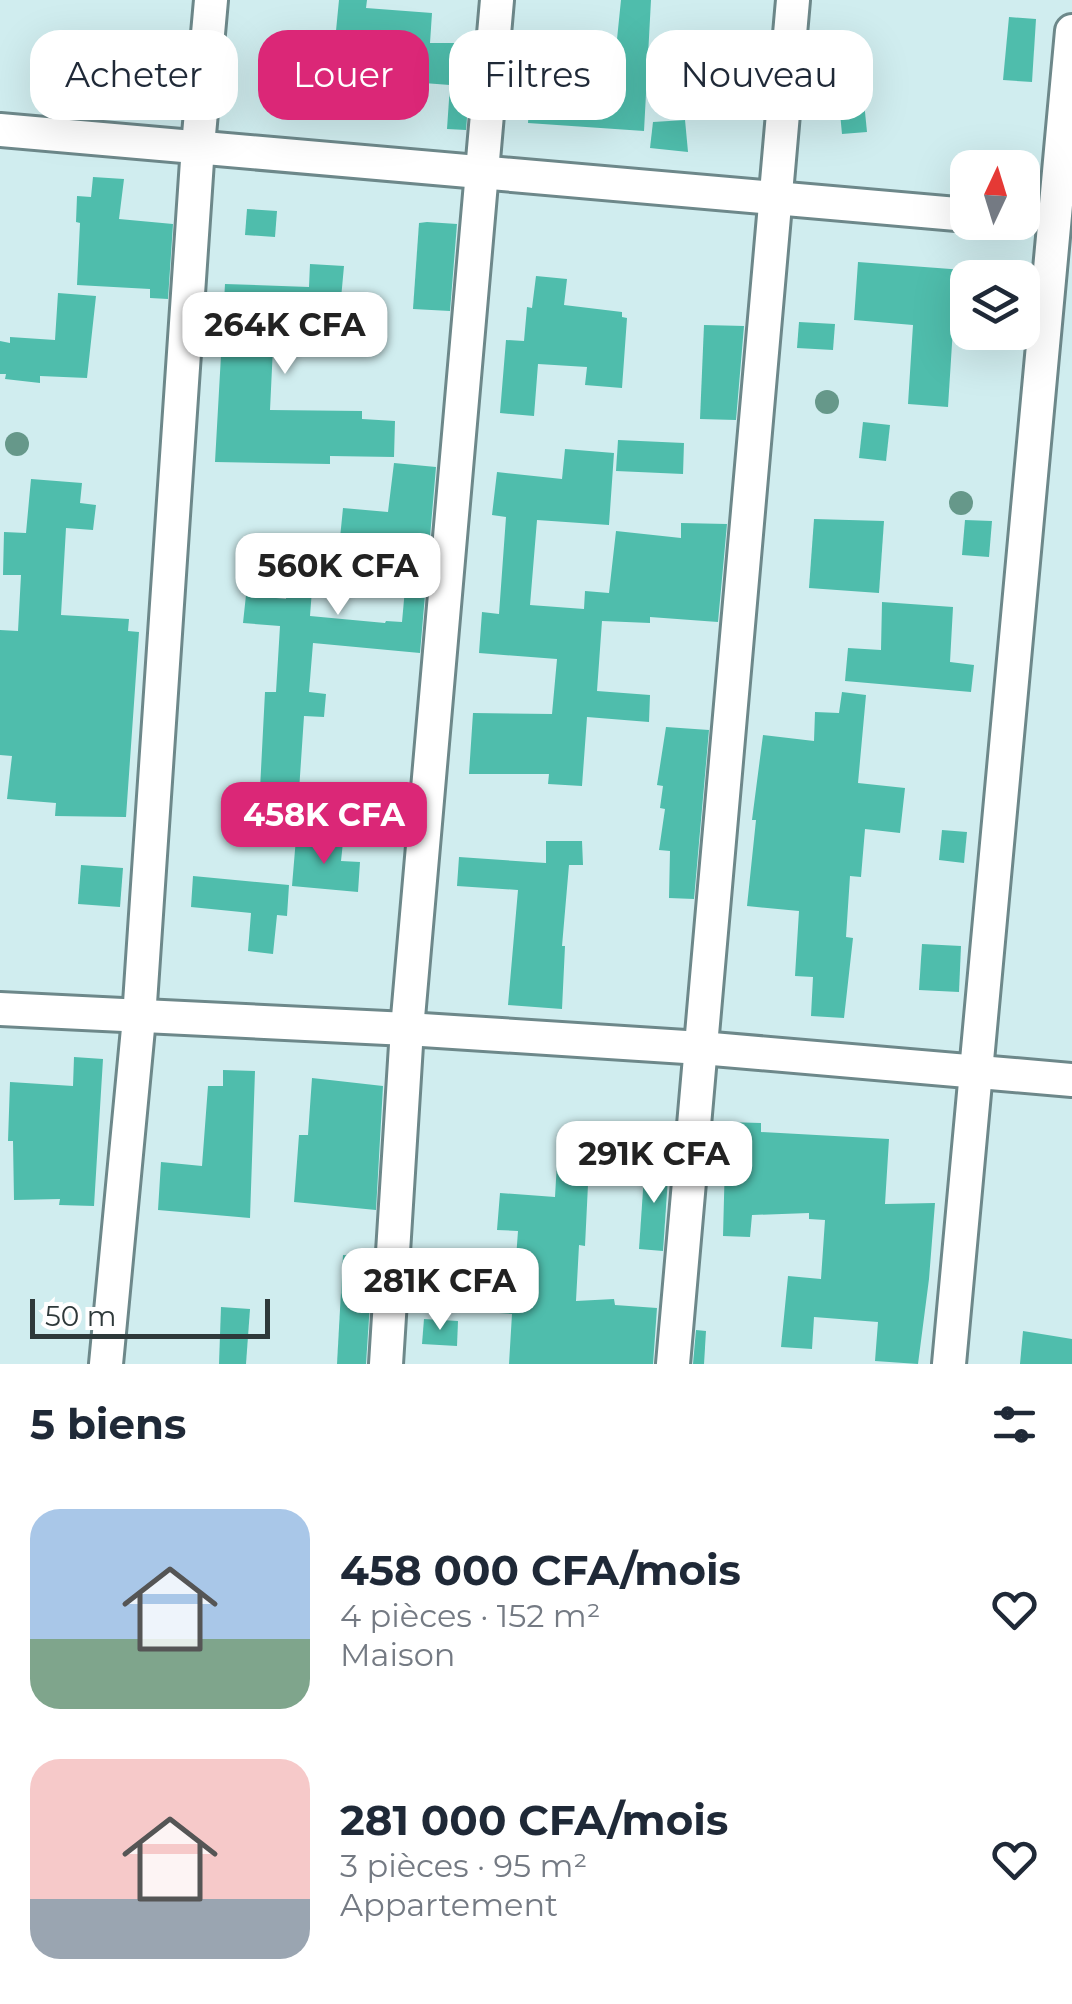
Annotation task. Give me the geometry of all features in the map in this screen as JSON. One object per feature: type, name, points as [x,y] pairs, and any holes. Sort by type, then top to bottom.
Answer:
[{"type":"street","points":[[106,1364],[138,1018],[211,0]]},
{"type":"street","points":[[386,1364],[407,1029],[497,0]]},
{"type":"street","points":[[673,1364],[792,0]]},
{"type":"street","points":[[948,1364],[1050,222],[1072,31]]},
{"type":"street","points":[[0,130],[950,213]]},
{"type":"street","points":[[0,1010],[407,1029],[701,1048],[1072,1080]]},
{"type":"building","points":[[339,0],[367,0],[366,8],[432,13],[430,43],[449,43],[449,85],[429,83],[429,30],[336,30]]},
{"type":"building","points":[[621,0],[651,0],[649,30],[646,30],[644,131],[528,123],[626,120],[626,30],[618,30]]},
{"type":"building","points":[[1009,17],[1036,19],[1032,82],[1003,80]]},
{"type":"building","points":[[449,100],[449,120],[467,120],[466,130],[447,129]]},
{"type":"building","points":[[685,120],[688,152],[650,148],[653,122]]},
{"type":"building","points":[[841,120],[866,120],[867,132],[842,134]]},
{"type":"building","points":[[93,177],[124,179],[119,219],[173,224],[168,299],[150,298],[150,289],[77,285],[77,196],[91,197]]},
{"type":"building","points":[[247,209],[277,211],[275,237],[245,235]]},
{"type":"building","points":[[419,223],[457,224],[450,311],[413,309]]},
{"type":"building","points":[[858,262],[950,269],[948,407],[908,404],[913,325],[854,320]]},
{"type":"building","points":[[310,264],[344,266],[336,353],[273,347],[270,410],[362,411],[362,419],[395,421],[394,457],[330,456],[330,464],[215,462],[225,284],[309,287]]},
{"type":"building","points":[[536,276],[567,279],[564,305],[622,312],[622,317],[627,318],[622,388],[585,385],[587,367],[538,364],[534,416],[500,413],[506,340],[524,341],[527,307],[532,308]]},
{"type":"building","points":[[58,293],[96,296],[87,378],[40,376],[40,383],[5,379],[6,374],[0,374],[0,341],[10,343],[10,337],[55,340]]},
{"type":"building","points":[[799,322],[835,324],[833,350],[797,348]]},
{"type":"building","points":[[704,325],[744,326],[736,420],[700,419]]},
{"type":"building","points":[[863,422],[890,425],[886,461],[859,458]]},
{"type":"building","points":[[618,440],[684,443],[683,474],[616,471]]},
{"type":"building","points":[[565,449],[614,453],[609,525],[537,520],[530,605],[584,609],[585,591],[609,593],[616,531],[681,538],[681,523],[727,524],[718,622],[650,617],[650,623],[602,621],[597,691],[650,695],[649,722],[587,717],[582,786],[548,784],[549,774],[469,774],[473,713],[552,714],[557,659],[479,653],[482,612],[499,614],[506,517],[492,515],[497,472],[562,479]]},
{"type":"building","points":[[394,463],[436,467],[420,653],[313,643],[309,692],[326,694],[324,717],[304,716],[299,791],[260,789],[265,692],[276,692],[280,626],[243,623],[246,595],[286,599],[290,535],[316,537],[310,616],[402,622],[409,544],[340,538],[343,508],[388,512]]},
{"type":"building","points":[[31,479],[82,483],[80,503],[96,505],[93,530],[66,528],[61,615],[129,619],[128,631],[139,632],[126,817],[55,816],[56,803],[7,799],[12,756],[0,755],[0,630],[18,631],[21,575],[3,575],[4,532],[26,533]]},
{"type":"building","points":[[814,519],[884,521],[879,593],[809,588]]},
{"type":"building","points":[[965,520],[992,521],[989,557],[962,555]]},
{"type":"building","points":[[882,602],[953,607],[950,662],[974,665],[971,692],[845,681],[848,648],[881,650]]},
{"type":"building","points":[[842,692],[866,695],[858,783],[905,788],[900,833],[865,829],[861,877],[850,876],[846,937],[853,938],[844,1018],[811,1016],[813,977],[795,976],[799,911],[747,906],[756,820],[752,820],[763,735],[814,741],[815,712],[839,713]]},
{"type":"building","points":[[666,727],[709,730],[694,899],[669,898],[670,851],[659,850],[665,809],[660,808],[663,786],[657,785]]},
{"type":"building","points":[[942,830],[967,832],[964,863],[939,860]]},
{"type":"building","points":[[296,838],[343,842],[341,861],[360,862],[358,892],[292,886]]},
{"type":"building","points":[[546,841],[582,841],[583,865],[569,865],[562,946],[562,1009],[508,1005],[518,890],[457,886],[459,857],[546,863]]},
{"type":"building","points":[[81,865],[123,868],[120,907],[78,904]]},
{"type":"building","points":[[193,876],[289,885],[287,916],[277,915],[273,954],[248,951],[251,913],[191,907]]},
{"type":"building","points":[[922,944],[961,946],[959,992],[919,990]]},
{"type":"building","points":[[74,1057],[103,1059],[94,1206],[59,1205],[60,1199],[14,1200],[13,1141],[8,1141],[10,1082],[73,1086]]},
{"type":"building","points":[[223,1070],[255,1071],[250,1218],[158,1210],[161,1162],[202,1166],[208,1086],[223,1086]]},
{"type":"building","points":[[312,1078],[383,1086],[376,1210],[294,1202],[299,1135],[308,1135]]},
{"type":"building","points":[[726,1122],[761,1123],[761,1132],[889,1139],[885,1204],[935,1203],[918,1364],[875,1361],[878,1322],[814,1317],[812,1349],[781,1347],[788,1276],[821,1279],[825,1220],[809,1219],[809,1213],[752,1215],[750,1237],[723,1236]]},
{"type":"building","points":[[645,1161],[669,1163],[663,1251],[639,1249]]},
{"type":"building","points":[[557,1162],[589,1164],[585,1246],[579,1245],[576,1301],[614,1299],[615,1305],[657,1308],[653,1364],[509,1364],[512,1314],[455,1310],[457,1282],[514,1286],[518,1231],[497,1230],[500,1193],[555,1197]]},
{"type":"building","points":[[343,1255],[373,1257],[366,1364],[337,1364]]},
{"type":"building","points":[[221,1307],[250,1309],[246,1364],[219,1364]]},
{"type":"building","points":[[424,1319],[458,1321],[457,1346],[422,1344]]},
{"type":"building","points":[[696,1330],[706,1331],[704,1364],[693,1364]]},
{"type":"building","points":[[1023,1331],[1072,1339],[1072,1364],[1020,1364]]}]
